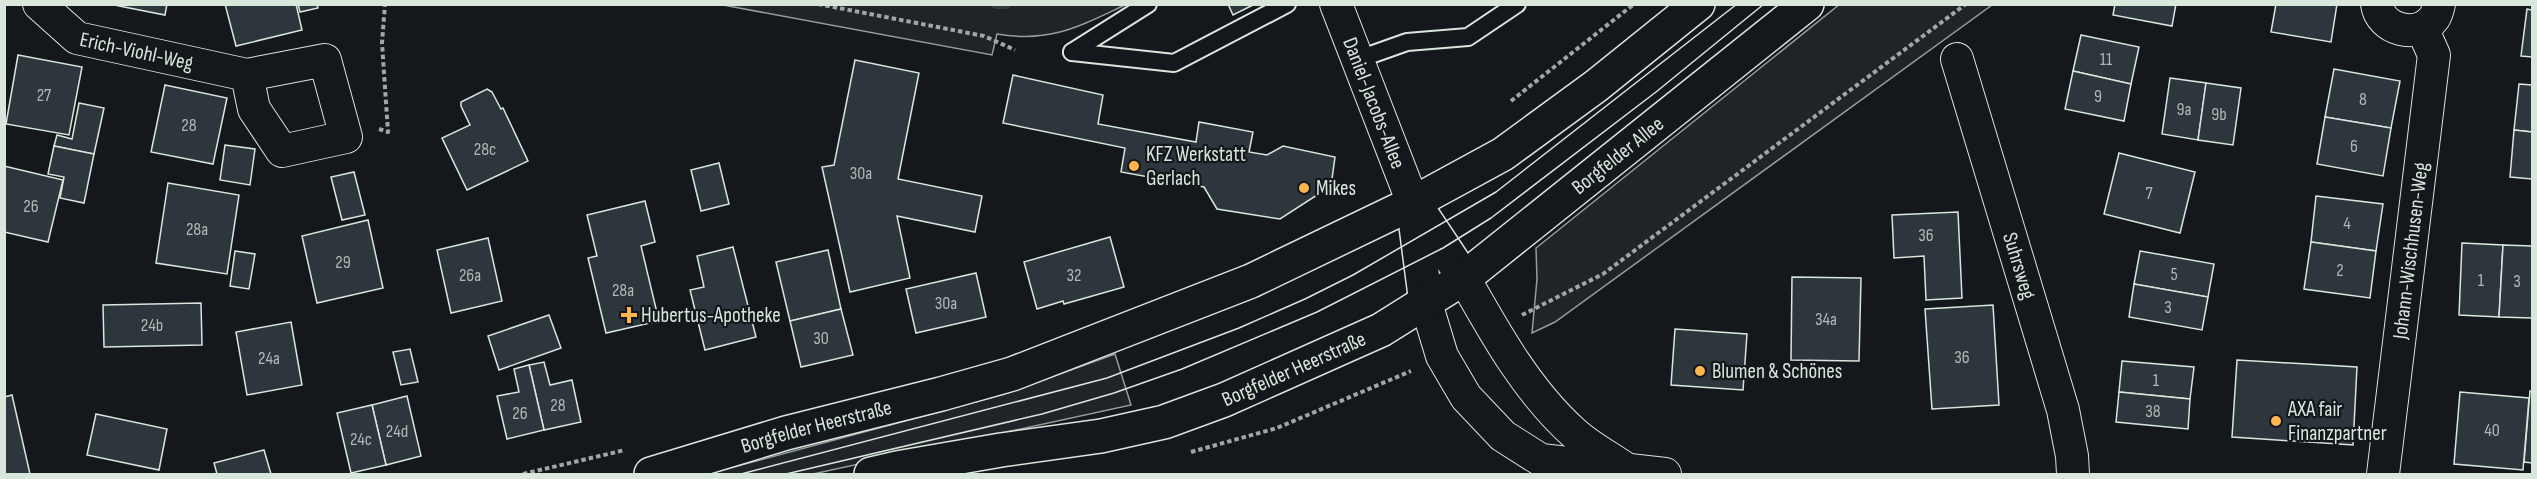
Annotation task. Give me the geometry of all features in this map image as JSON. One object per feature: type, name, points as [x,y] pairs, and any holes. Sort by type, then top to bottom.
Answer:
[{"type":"main road","points":[[1413,203],[1503,154],[1596,86],[1698,4]]},
{"type":"main road","name":"Borgfelder Allee","points":[[1426,303],[1464,279],[1807,4]]},
{"type":"main road","points":[[1413,203],[1464,279]]},
{"type":"main road","points":[[1413,203],[1426,303]]},
{"type":"main road","name":"Borgfelder Heerstraße","points":[[651,474],[786,433],[1012,374],[1251,281],[1413,203]]},
{"type":"main road","name":"Borgfelder Heerstraße","points":[[871,474],[1164,422],[1224,400],[1354,344],[1426,303]]},
{"type":"street","name":"Erich-Viohl-Weg","points":[[39,4],[77,38],[247,75]]},
{"type":"street","name":"Daniel-Jacobs-Allee","points":[[1336,4],[1413,203]]},
{"type":"street","name":"Johann-Wischhusen-Weg","points":[[2377,4],[2378,11],[2386,23],[2404,31],[2431,16],[2434,55],[2383,474]]},
{"type":"street","name":"Suhrsweg","points":[[1957,59],[2063,410],[2073,474]]},
{"type":"street","points":[[1464,279],[1494,330],[1550,410],[1575,434],[1629,471]]},
{"type":"street","points":[[1426,303],[1442,356],[1466,397],[1503,436],[1541,459],[1665,474]]},
{"type":"lane","points":[[1148,4],[1072,52],[1174,63],[1287,4]]},
{"type":"lane","points":[[1359,59],[1407,42],[1468,37],[1517,4]]},
{"type":"path","points":[[385,4],[382,43],[388,132]]},
{"type":"path","points":[[818,4],[984,36],[1015,50]]},
{"type":"path","points":[[1509,102],[1634,4]]},
{"type":"path","points":[[1494,330],[1603,274],[1966,4]]},
{"type":"path","points":[[1184,453],[1277,428],[1408,373],[1442,356]]},
{"type":"shaded area","points":[[1840,4],[1992,5],[1555,322],[1532,333],[1537,279],[1536,248]]},
{"type":"shaded area","points":[[723,5],[1125,5],[1078,26],[1048,35],[997,34],[992,55]]},
{"type":"shaded area","points":[[1115,354],[1131,405],[813,474],[708,474],[1005,394]]},
{"type":"building","points":[[109,4],[167,4],[165,15]]},
{"type":"building","points":[[225,4],[296,4],[302,30],[236,46]]},
{"type":"building","points":[[298,4],[317,4],[318,8],[300,12]]},
{"type":"building","points":[[1228,4],[1255,4],[1233,15]]},
{"type":"building","points":[[2115,4],[2176,4],[2172,26],[2113,15]]},
{"type":"building","points":[[2276,4],[2337,4],[2331,42],[2271,32]]},
{"type":"building","points":[[2527,9],[2532,10],[2532,57],[2521,56]]},
{"type":"building","points":[[2081,35],[2139,47],[2131,84],[2073,71]]},
{"type":"building","points":[[18,55],[82,67],[69,135],[6,124]]},
{"type":"building","points":[[855,60],[919,73],[898,179],[982,196],[975,232],[897,216],[910,278],[850,292],[822,167],[834,165]]},
{"type":"building","points":[[2334,69],[2400,81],[2391,128],[2325,117]]},
{"type":"building","points":[[2073,71],[2131,84],[2124,121],[2065,109]]},
{"type":"building","points":[[1013,75],[1103,95],[1098,124],[1196,142],[1199,122],[1253,132],[1249,152],[1267,155],[1283,146],[1335,157],[1331,186],[1280,219],[1217,209],[1204,187],[1121,172],[1125,148],[1003,123]]},
{"type":"building","points":[[2170,78],[2206,83],[2198,140],[2162,134]]},
{"type":"building","points":[[2206,83],[2241,88],[2233,145],[2198,140]]},
{"type":"building","points":[[2519,84],[2532,85],[2532,132],[2514,130]]},
{"type":"building","points":[[165,85],[227,98],[213,164],[151,152]]},
{"type":"building","points":[[487,89],[492,92],[501,109],[503,108],[528,161],[467,190],[442,138],[470,125],[461,102]]},
{"type":"building","points":[[79,103],[104,108],[94,154],[54,146],[57,135],[72,139]]},
{"type":"building","points":[[2325,117],[2391,128],[2383,176],[2317,164]]},
{"type":"building","points":[[2514,130],[2532,132],[2532,179],[2510,177]]},
{"type":"building","points":[[225,145],[255,149],[250,185],[220,180]]},
{"type":"building","points":[[54,146],[94,154],[84,203],[60,198],[64,177],[48,174]]},
{"type":"building","points":[[2119,153],[2195,172],[2180,233],[2104,214]]},
{"type":"building","points":[[719,163],[729,204],[701,211],[691,170]]},
{"type":"building","points":[[4,166],[63,180],[48,242],[4,232]]},
{"type":"building","points":[[354,172],[365,215],[342,220],[331,177]]},
{"type":"building","points":[[168,183],[239,195],[227,274],[156,263]]},
{"type":"building","points":[[2316,196],[2383,204],[2376,251],[2311,242]]},
{"type":"building","points":[[645,201],[655,242],[641,246],[659,321],[606,333],[588,258],[597,256],[587,215]]},
{"type":"building","points":[[1958,212],[1962,298],[1926,300],[1924,256],[1894,258],[1892,215]]},
{"type":"building","points":[[368,220],[383,288],[317,303],[302,236]]},
{"type":"building","points":[[1110,237],[1124,287],[1037,309],[1024,262]]},
{"type":"building","points":[[488,238],[502,301],[451,313],[437,250]]},
{"type":"building","points":[[2311,242],[2376,251],[2370,298],[2304,289]]},
{"type":"building","points":[[2462,243],[2503,245],[2499,317],[2459,315]]},
{"type":"building","points":[[2503,245],[2532,246],[2532,318],[2499,317]]},
{"type":"building","points":[[733,247],[756,337],[705,350],[690,290],[704,287],[697,256]]},
{"type":"building","points":[[828,250],[841,309],[790,321],[776,262]]},
{"type":"building","points":[[235,251],[255,254],[249,289],[230,286]]},
{"type":"building","points":[[2140,251],[2214,264],[2208,297],[2134,284]]},
{"type":"building","points":[[976,273],[986,317],[916,333],[906,289]]},
{"type":"building","points":[[1792,277],[1861,278],[1859,361],[1791,360]]},
{"type":"building","points":[[2134,284],[2208,297],[2202,330],[2129,317]]},
{"type":"building","points":[[201,303],[202,345],[104,347],[103,305]]},
{"type":"building","points":[[1993,305],[1999,405],[1932,409],[1925,309]]},
{"type":"building","points":[[841,309],[853,355],[801,367],[790,321]]},
{"type":"building","points":[[549,315],[561,348],[499,370],[488,336]]},
{"type":"building","points":[[291,322],[302,385],[247,395],[236,332]]},
{"type":"building","points":[[1675,329],[1747,334],[1743,390],[1671,385]]},
{"type":"building","points":[[410,349],[418,382],[401,385],[393,352]]},
{"type":"building","points":[[2237,360],[2357,367],[2353,445],[2232,437]]},
{"type":"building","points":[[2122,361],[2194,367],[2190,399],[2119,392]]},
{"type":"building","points":[[544,362],[550,385],[572,380],[581,422],[544,430],[529,365]]},
{"type":"building","points":[[529,365],[544,430],[507,439],[497,396],[519,392],[514,369]]},
{"type":"building","points":[[2530,391],[2532,391],[2532,463],[2524,462]]},
{"type":"building","points":[[2119,392],[2190,399],[2188,429],[2116,422]]},
{"type":"building","points":[[2460,392],[2529,398],[2523,470],[2454,464]]},
{"type":"building","points":[[12,395],[30,474],[4,474],[4,397]]},
{"type":"building","points":[[407,396],[421,456],[386,465],[372,405]]},
{"type":"building","points":[[372,405],[386,465],[351,473],[337,413]]},
{"type":"building","points":[[96,414],[167,429],[159,470],[87,455]]},
{"type":"building","points":[[264,450],[271,474],[217,474],[214,463]]},
{"type":"waterway","points":[[996,4],[1006,4]]},
{"type":"tram line","points":[[741,474],[1107,378],[1239,328],[1305,299],[1353,275],[1496,192],[1737,4]]},
{"type":"tram line","points":[[786,474],[1042,414],[1114,393],[1182,369],[1317,312],[1443,248],[1491,218],[1656,92],[1764,4]]},
{"type":"place","name":"KFZ Werkstatt Gerlach","points":[[1134,166]]},
{"type":"place","name":"Mikes","points":[[1304,188]]},
{"type":"place","name":"Hubertus-Apotheke","points":[[629,315]]},
{"type":"place","name":"Blumen & Schönes","points":[[1700,371]]},
{"type":"place","name":"AXA fair Finanzpartner","points":[[2276,421]]}]
